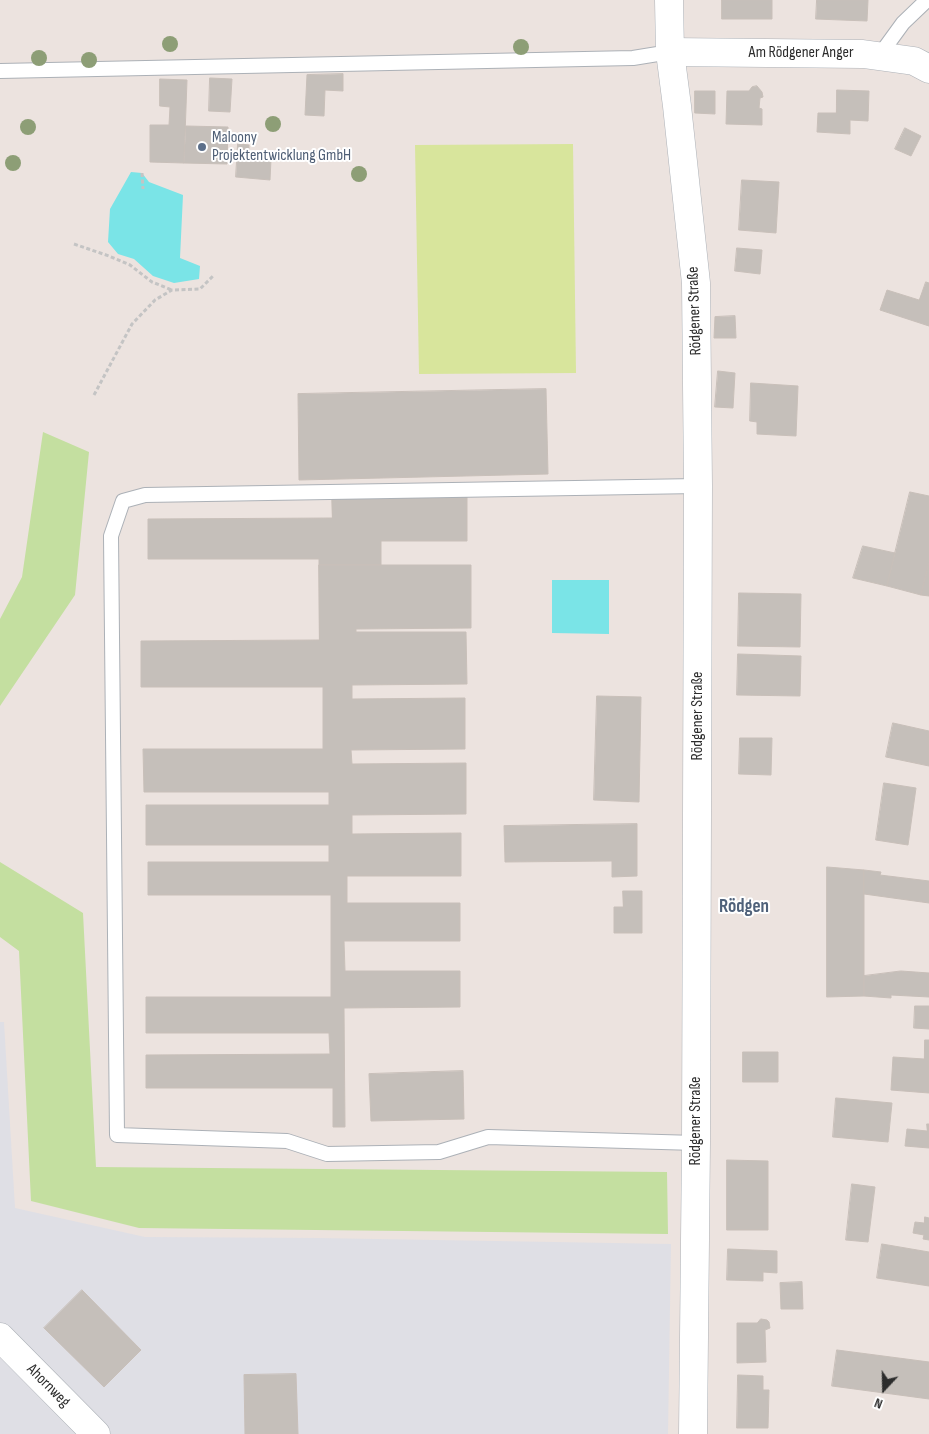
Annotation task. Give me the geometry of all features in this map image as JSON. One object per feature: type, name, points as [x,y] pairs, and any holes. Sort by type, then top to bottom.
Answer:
[{"type":"street","name":"Rödgener Straße","points":[[669,0],[670,52],[696,284],[698,486],[693,1434]]},
{"type":"street","name":"Am Rödgener Anger","points":[[670,52],[863,54],[914,61],[929,69]]},
{"type":"street","name":"Ahornweg","points":[[0,1337],[96,1434]]},
{"type":"lane","points":[[879,56],[904,23],[927,0]]},
{"type":"lane","points":[[0,70],[633,58],[670,52]]},
{"type":"lane","points":[[696,1143],[488,1136],[439,1152],[327,1154],[287,1140],[117,1135],[111,536],[124,501],[145,495],[698,486]]},
{"type":"path","points":[[142,173],[143,189]]},
{"type":"path","points":[[74,244],[130,265],[152,282],[172,290],[200,290],[214,275]]},
{"type":"path","points":[[94,395],[132,324],[156,300],[172,290]]},
{"type":"shaded area","points":[[0,1022],[4,1022],[15,1208],[145,1237],[671,1244],[668,1434],[0,1434]]},
{"type":"green space","points":[[573,144],[576,373],[419,374],[415,145]]},
{"type":"green space","points":[[43,432],[89,452],[75,595],[0,706],[0,619],[22,577]]},
{"type":"green space","points":[[0,862],[83,913],[96,1167],[667,1172],[668,1234],[139,1228],[31,1201],[19,951],[0,937]]},
{"type":"water","points":[[131,172],[142,173],[149,182],[183,195],[180,258],[200,266],[199,279],[174,283],[153,276],[134,259],[118,254],[108,242],[110,209]]},
{"type":"water","points":[[552,580],[609,580],[609,634],[552,633]]},
{"type":"building","points":[[722,0],[772,0],[772,19],[722,19]]},
{"type":"building","points":[[817,0],[868,0],[867,21],[816,19]]},
{"type":"building","points":[[343,74],[343,91],[325,90],[324,116],[305,115],[307,75]]},
{"type":"building","points":[[210,78],[232,79],[230,112],[209,111]]},
{"type":"building","points":[[160,79],[187,80],[184,163],[150,162],[150,125],[169,125],[170,107],[160,106]]},
{"type":"building","points":[[757,86],[762,92],[763,97],[760,98],[759,108],[762,109],[762,125],[726,124],[727,91],[749,91],[752,87]]},
{"type":"building","points":[[837,90],[869,91],[868,121],[850,120],[850,134],[817,132],[818,113],[836,113]]},
{"type":"building","points":[[695,91],[715,91],[715,114],[695,113]]},
{"type":"building","points":[[186,126],[228,127],[227,164],[184,163]]},
{"type":"building","points":[[905,128],[921,136],[911,156],[895,149]]},
{"type":"building","points":[[238,144],[249,145],[249,157],[271,159],[270,180],[236,177]]},
{"type":"building","points":[[742,180],[779,182],[776,233],[739,230]]},
{"type":"building","points":[[737,248],[762,250],[760,274],[735,271]]},
{"type":"building","points":[[926,282],[929,283],[929,326],[880,310],[887,290],[919,300]]},
{"type":"building","points":[[735,316],[736,338],[714,338],[715,317]]},
{"type":"building","points":[[718,371],[735,373],[733,408],[715,407]]},
{"type":"building","points":[[751,383],[798,386],[796,436],[757,434],[757,422],[750,421]]},
{"type":"building","points":[[546,389],[548,474],[299,480],[298,394]]},
{"type":"building","points":[[910,492],[929,496],[929,563],[921,595],[887,586]]},
{"type":"building","points":[[332,495],[467,495],[467,541],[381,541],[381,565],[319,565],[319,559],[148,559],[148,519],[332,518]]},
{"type":"building","points":[[863,546],[895,553],[887,586],[853,578]]},
{"type":"building","points":[[929,563],[929,596],[921,595]]},
{"type":"building","points":[[319,565],[471,565],[471,628],[356,629],[356,632],[466,632],[467,684],[352,685],[352,699],[465,698],[465,749],[351,750],[352,764],[466,763],[466,814],[352,815],[352,834],[461,833],[461,876],[347,876],[347,903],[460,903],[460,941],[344,941],[345,971],[460,971],[460,1007],[344,1008],[345,1127],[333,1127],[333,1088],[146,1088],[146,1055],[330,1054],[329,1033],[146,1033],[146,997],[331,997],[331,895],[148,895],[148,862],[329,862],[329,845],[146,845],[146,805],[329,805],[329,792],[144,792],[143,749],[323,749],[323,687],[141,687],[141,641],[319,640]]},
{"type":"building","points":[[739,593],[801,594],[800,647],[738,646]]},
{"type":"building","points":[[738,654],[801,656],[800,696],[737,695]]},
{"type":"building","points":[[597,696],[641,697],[639,802],[594,800]]},
{"type":"building","points":[[893,723],[929,731],[929,766],[886,757]]},
{"type":"building","points":[[740,738],[772,738],[771,775],[739,774]]},
{"type":"building","points":[[884,783],[916,788],[908,845],[876,840]]},
{"type":"building","points":[[637,824],[637,876],[612,877],[612,861],[505,862],[504,826]]},
{"type":"building","points":[[827,867],[864,870],[864,996],[827,997]]},
{"type":"building","points":[[864,870],[881,872],[880,875],[929,881],[929,903],[864,894]]},
{"type":"building","points":[[623,891],[642,891],[642,933],[614,933],[614,907],[623,907]]},
{"type":"building","points":[[901,971],[929,973],[929,997],[891,995],[891,998],[864,996],[864,976]]},
{"type":"building","points":[[915,1006],[929,1006],[929,1029],[914,1028]]},
{"type":"building","points":[[925,1040],[929,1040],[929,1093],[891,1090],[893,1057],[924,1059]]},
{"type":"building","points":[[743,1052],[778,1052],[778,1082],[743,1082]]},
{"type":"building","points":[[463,1071],[464,1119],[371,1121],[369,1074]]},
{"type":"building","points":[[836,1098],[892,1103],[888,1142],[833,1137]]},
{"type":"building","points":[[927,1124],[929,1124],[929,1148],[905,1146],[907,1129],[927,1131]]},
{"type":"building","points":[[727,1160],[768,1161],[768,1230],[727,1230]]},
{"type":"building","points":[[852,1184],[875,1187],[868,1242],[846,1240]]},
{"type":"building","points":[[925,1217],[929,1218],[929,1240],[923,1239],[924,1235],[913,1233],[915,1222],[924,1223]]},
{"type":"building","points":[[882,1244],[929,1252],[929,1286],[877,1278]]},
{"type":"building","points":[[728,1249],[777,1251],[777,1273],[763,1272],[763,1281],[727,1280]]},
{"type":"building","points":[[802,1282],[803,1309],[781,1309],[780,1283]]},
{"type":"building","points":[[82,1290],[141,1350],[104,1387],[44,1328]]},
{"type":"building","points":[[761,1319],[769,1322],[770,1328],[765,1330],[766,1362],[737,1363],[737,1323],[757,1323]]},
{"type":"building","points":[[837,1350],[929,1362],[929,1399],[832,1386]]},
{"type":"building","points":[[296,1374],[298,1434],[245,1434],[244,1375]]},
{"type":"building","points":[[738,1375],[763,1376],[763,1390],[769,1390],[768,1428],[737,1428]]},
{"type":"place","name":"Maloony Projektentwicklung GmbH","points":[[202,147]]},
{"type":"district","name":"Rödgen","points":[[744,907]]}]
